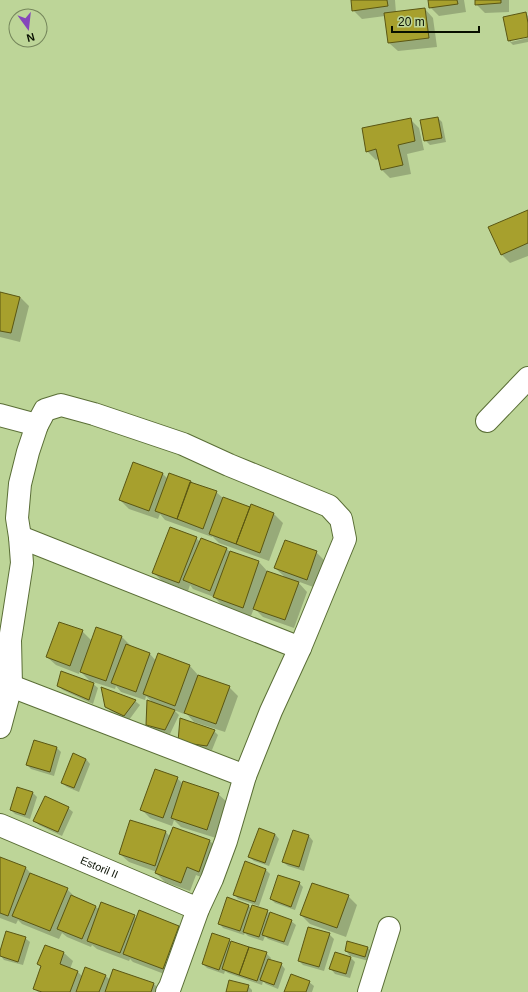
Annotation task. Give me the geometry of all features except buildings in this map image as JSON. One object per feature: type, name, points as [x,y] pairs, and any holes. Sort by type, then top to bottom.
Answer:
[{"type":"street","points":[[487,421],[528,378]]},
{"type":"street","points":[[0,727],[11,686],[10,640],[22,563],[17,518],[20,484],[37,424],[45,410],[61,405],[94,414],[183,444],[229,465],[329,506],[341,519],[345,539],[245,776],[226,841],[212,879],[198,909],[167,992]]},
{"type":"street","points":[[0,415],[37,424]]},
{"type":"street","points":[[20,537],[300,648]]},
{"type":"street","points":[[11,686],[245,776]]},
{"type":"street","name":"Estoril II","points":[[0,825],[198,909]]},
{"type":"street","points":[[369,992],[389,928]]}]
